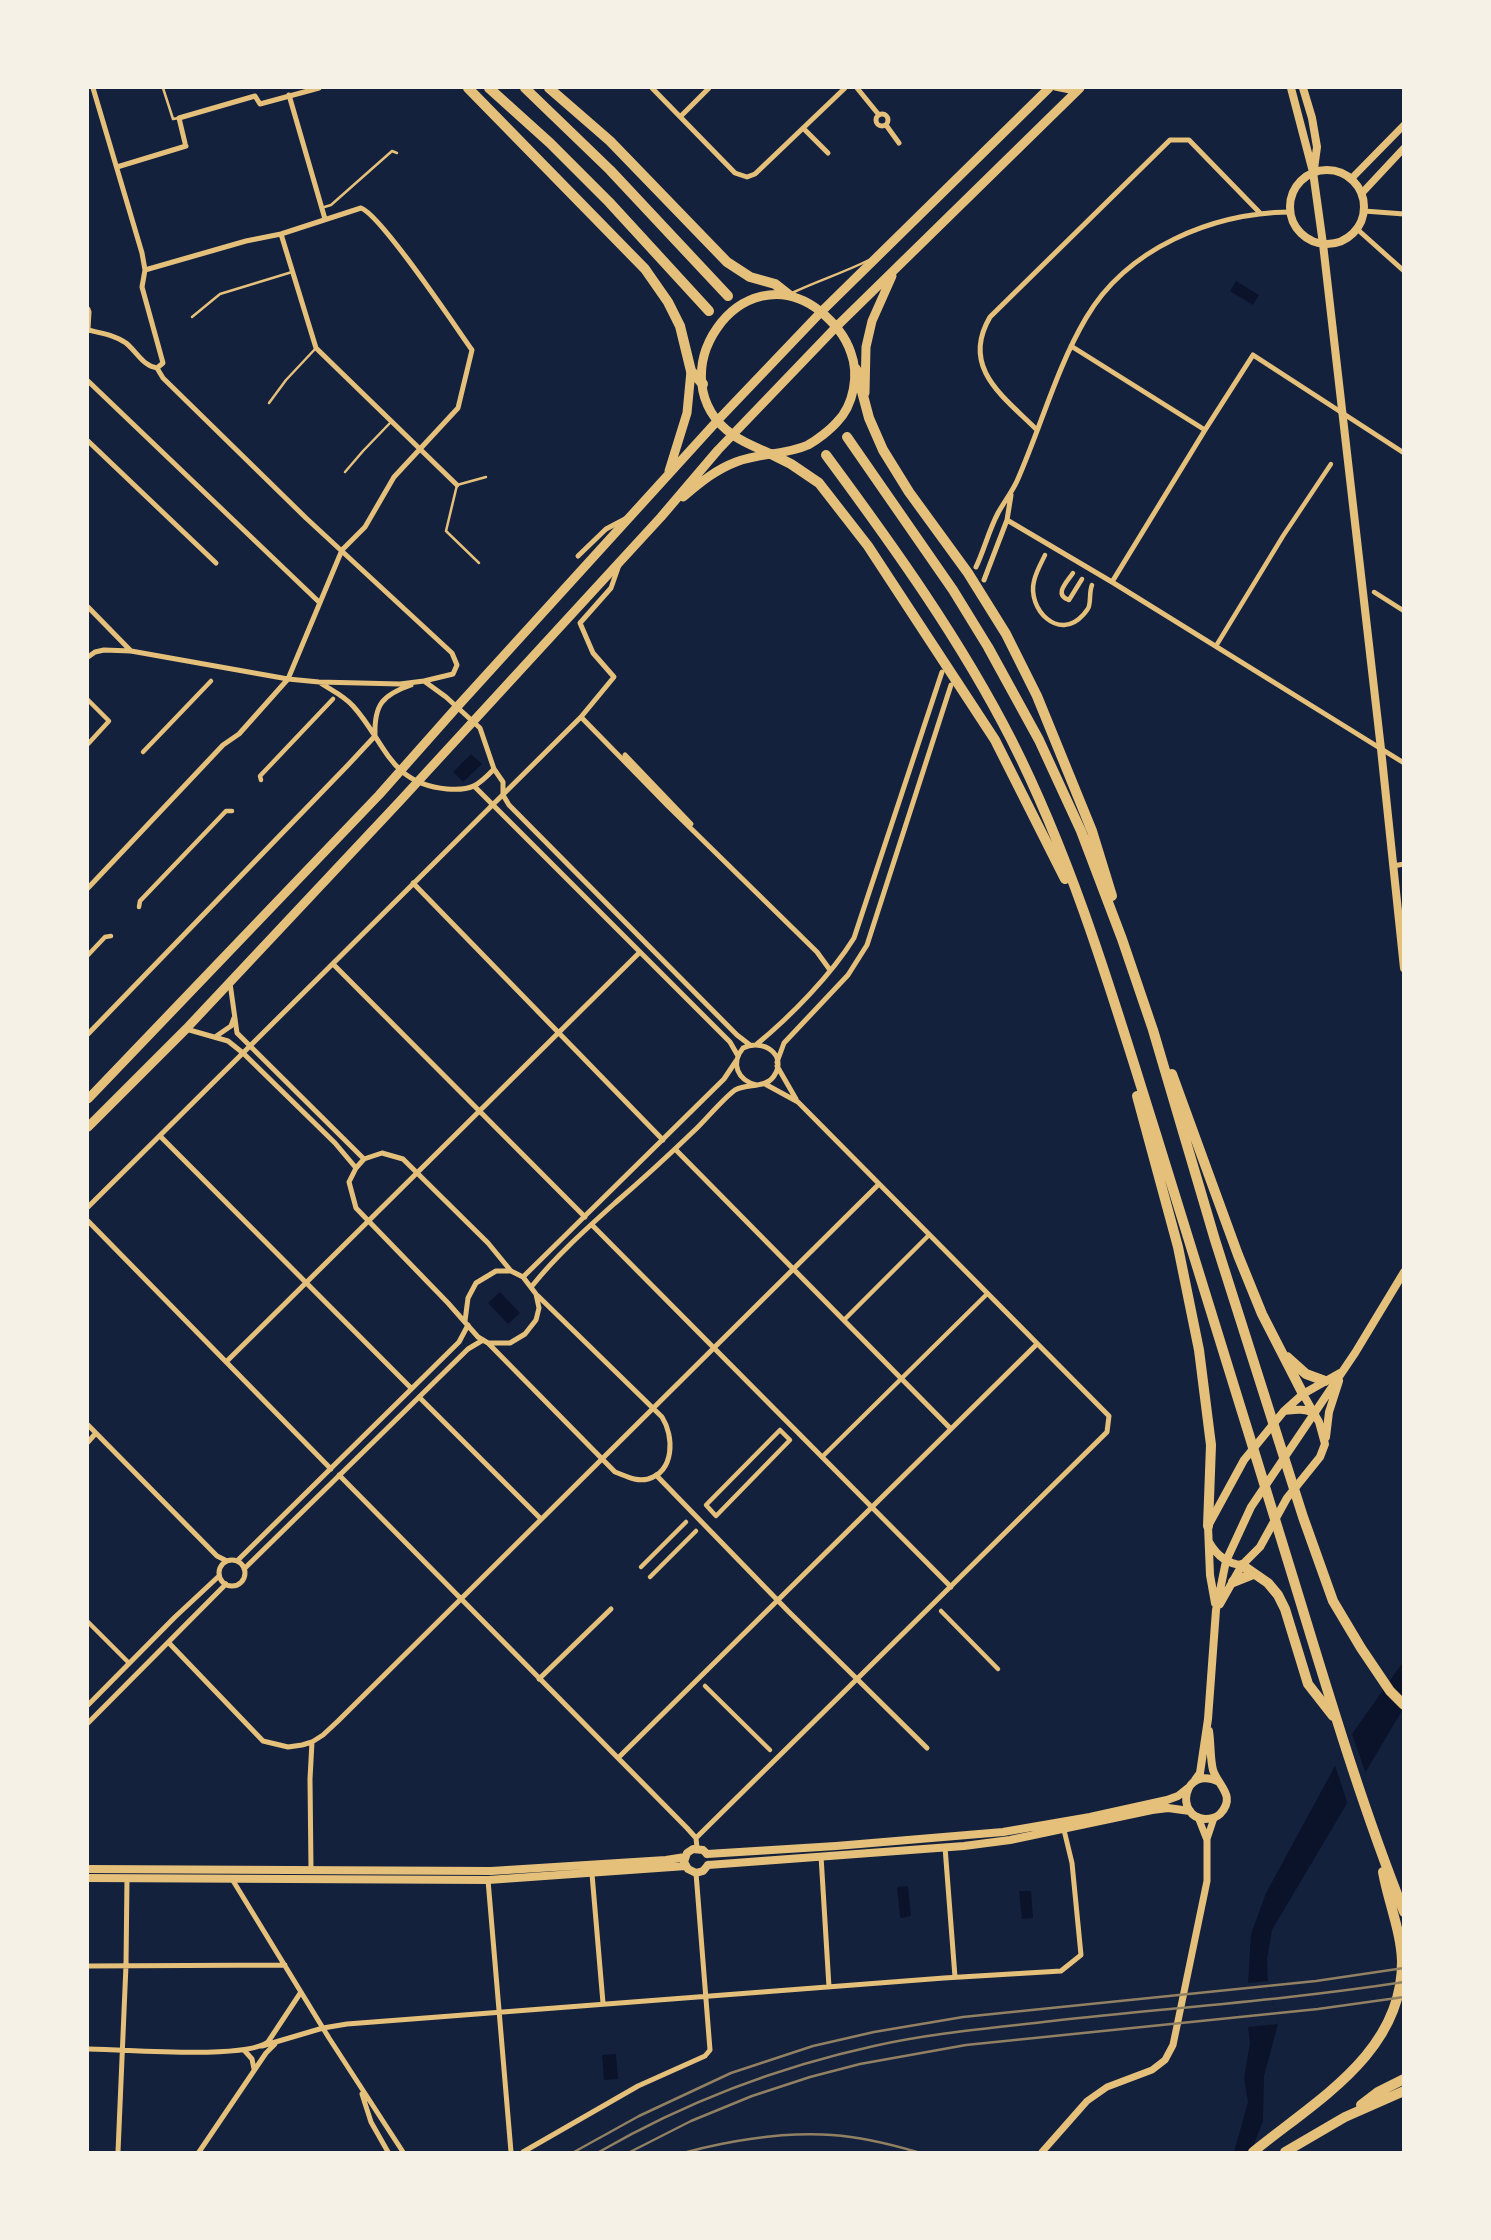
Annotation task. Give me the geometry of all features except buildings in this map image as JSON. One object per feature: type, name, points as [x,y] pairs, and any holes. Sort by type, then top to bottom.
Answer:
[{"type":"highway","points":[[468,88],[645,269],[668,302],[680,326],[691,371],[703,384]]},
{"type":"highway","points":[[489,88],[550,143],[609,202],[709,311]]},
{"type":"highway","points":[[525,88],[628,188],[729,296]]},
{"type":"highway","points":[[550,88],[610,141],[727,262],[750,277],[775,284],[789,295]]},
{"type":"highway","points":[[856,369],[869,418],[883,450],[909,492],[968,573],[1006,634],[1037,696],[1106,873],[1122,939]]},
{"type":"highway","points":[[847,436],[953,590],[1021,706],[1081,831],[1153,1030],[1215,1240],[1303,1517],[1333,1601],[1370,1662],[1404,1705]]},
{"type":"highway","points":[[771,454],[819,483],[868,546],[995,740],[1090,928]]},
{"type":"highway","points":[[826,455],[939,613],[1012,741],[1056,836],[1116,1005],[1377,1845],[1400,1945],[1400,1985],[1386,2027],[1365,2058],[1253,2152]]},
{"type":"highway","points":[[1116,1005],[1144,1124],[1178,1247],[1199,1350],[1211,1444],[1208,1526]]},
{"type":"highway","points":[[1153,1030],[1171,1069],[1242,1266],[1262,1314],[1303,1394]]},
{"type":"highway","points":[[1279,1347],[1292,1363],[1306,1374],[1325,1381]]},
{"type":"highway","points":[[1242,1565],[1268,1583],[1278,1595],[1285,1609],[1308,1684],[1337,1721]]},
{"type":"highway","points":[[1233,1582],[1253,1574]]},
{"type":"highway","points":[[1377,1845],[1404,1912]]},
{"type":"highway","points":[[1285,2152],[1345,2116],[1378,2092],[1404,2079]]},
{"type":"highway","points":[[1345,2116],[1404,2091]]},
{"type":"main road","points":[[88,1099],[379,796],[718,420],[821,312],[1049,88]]},
{"type":"main road","points":[[1291,88],[1313,172],[1323,244],[1404,968]]},
{"type":"main road","points":[[1303,88],[1317,147],[1313,172]]},
{"type":"main road","points":[[88,1127],[230,983],[473,722],[661,517],[733,434],[837,326],[1077,90]]},
{"type":"main road","points":[[1333,170],[1351,179],[1362,193],[1364,211],[1357,229],[1348,238],[1336,243],[1311,241],[1301,234],[1290,212],[1290,199],[1303,178],[1313,172],[1333,170]]},
{"type":"main road","points":[[865,399],[866,347],[872,321],[894,270]]},
{"type":"main road","points":[[661,517],[708,476],[737,462],[771,454],[808,445],[839,421],[851,398],[856,369],[847,342],[837,326],[821,312],[807,302],[789,295],[766,296],[747,302],[724,317],[707,341],[702,363],[707,402],[718,420],[733,434],[771,454]]},
{"type":"main road","points":[[668,475],[687,413],[691,371]]},
{"type":"main road","points":[[685,1862],[690,1850],[697,1848],[707,1854],[860,1845],[1003,1832],[1167,1800],[1188,1788],[1200,1773],[1208,1719],[1216,1610],[1226,1561],[1251,1507],[1342,1372],[1404,1272]]},
{"type":"main road","points":[[1216,1610],[1210,1575],[1208,1526],[1244,1460],[1284,1411],[1303,1394],[1342,1372]]},
{"type":"main road","points":[[1216,1610],[1242,1565],[1260,1546],[1282,1506],[1321,1457],[1329,1412],[1342,1372]]},
{"type":"main road","points":[[1303,1394],[1323,1430],[1325,1444]]},
{"type":"main road","points":[[1284,1411],[1308,1410],[1313,1413]]},
{"type":"main road","points":[[1208,1540],[1219,1556],[1226,1561],[1242,1565]]},
{"type":"main road","points":[[708,1865],[1010,1840],[1168,1808],[1205,1819],[1214,1818],[1226,1806],[1227,1797],[1213,1771],[1208,1719]]},
{"type":"main road","points":[[1195,1780],[1212,1778],[1219,1782]]},
{"type":"main road","points":[[1188,1788],[1186,1804],[1194,1814]]},
{"type":"main road","points":[[685,1862],[690,1871],[703,1871],[708,1865],[707,1854]]},
{"type":"main road","points":[[88,1869],[499,1871],[666,1860],[685,1862]]},
{"type":"main road","points":[[88,1878],[488,1880],[592,1874],[685,1862]]},
{"type":"street","points":[[88,309],[88,329],[126,343],[149,367],[157,368],[163,363],[142,288],[145,270],[142,253],[93,88]]},
{"type":"street","points":[[253,88],[260,104],[319,88]]},
{"type":"street","points":[[652,88],[735,173],[747,177],[755,174],[845,88]]},
{"type":"street","points":[[681,116],[709,88]]},
{"type":"street","points":[[857,88],[879,115],[887,117],[886,125],[899,143]]},
{"type":"street","points":[[1055,88],[1077,90]]},
{"type":"street","points":[[289,95],[325,219]]},
{"type":"street","points":[[117,167],[186,145],[179,118],[256,96]]},
{"type":"street","points":[[1351,179],[1404,125]]},
{"type":"street","points":[[803,128],[828,153]]},
{"type":"street","points":[[1037,430],[994,388],[986,376],[980,348],[984,327],[990,317],[1124,184],[1170,140],[1189,141],[1260,213]]},
{"type":"street","points":[[1362,193],[1404,148]]},
{"type":"street","points":[[88,888],[223,745],[239,734],[288,679],[342,550],[365,527],[394,477],[458,408],[472,350],[368,210],[361,208],[281,234],[246,241],[145,270]]},
{"type":"street","points":[[1364,211],[1404,214]]},
{"type":"street","points":[[976,568],[998,514],[1012,492],[1071,346],[1097,301],[1123,273],[1159,246],[1198,228],[1260,213],[1290,212]]},
{"type":"street","points":[[1357,229],[1404,271]]},
{"type":"street","points":[[281,234],[316,348],[457,485]]},
{"type":"street","points":[[1071,346],[1205,429]]},
{"type":"street","points":[[1112,582],[1253,355],[1404,453]]},
{"type":"street","points":[[88,1034],[375,736],[374,715],[393,691],[453,674],[457,665],[452,653],[306,518],[163,378],[157,368]]},
{"type":"street","points":[[88,381],[320,603]]},
{"type":"street","points":[[88,441],[216,563]]},
{"type":"street","points":[[1216,646],[1283,536],[1331,464]]},
{"type":"street","points":[[984,580],[1007,520],[1012,492]]},
{"type":"street","points":[[578,556],[606,529],[631,516]]},
{"type":"street","points":[[1007,520],[1404,763]]},
{"type":"street","points":[[1045,555],[1033,587],[1038,608],[1043,617],[1051,623],[1064,625],[1079,619],[1089,607],[1089,591],[1092,585]]},
{"type":"street","points":[[88,1207],[581,717],[614,677],[593,653],[580,623],[611,588],[621,561]]},
{"type":"street","points":[[1073,573],[1061,591],[1061,596],[1065,599],[1072,598],[1082,579]]},
{"type":"street","points":[[1374,592],[1404,611]]},
{"type":"street","points":[[88,607],[131,651]]},
{"type":"street","points":[[88,657],[104,650],[131,651],[288,679],[400,684],[424,681],[483,732],[494,769],[503,782],[503,794],[515,810],[737,1035],[754,1044],[767,1046],[772,1051],[798,1102],[1109,1416],[1107,1432],[696,1838]]},
{"type":"street","points":[[523,1277],[724,1079],[744,1048],[754,1044],[783,1021],[843,956],[858,928],[942,672]]},
{"type":"street","points":[[143,752],[211,681]]},
{"type":"street","points":[[319,682],[342,695],[354,706],[380,748],[400,770],[417,782],[436,788],[460,790],[475,787],[494,769]]},
{"type":"street","points":[[532,1286],[592,1225],[735,1090],[765,1084],[773,1077],[784,1044],[848,975],[867,945],[951,685]]},
{"type":"street","points":[[261,780],[260,776],[333,699]]},
{"type":"street","points":[[88,701],[109,721],[88,744]]},
{"type":"street","points":[[581,717],[807,943],[830,970]]},
{"type":"street","points":[[625,755],[729,866]]},
{"type":"street","points":[[475,787],[730,1041],[737,1059],[736,1069],[741,1078],[756,1085]]},
{"type":"street","points":[[139,907],[141,901],[226,811],[232,811]]},
{"type":"street","points":[[1393,866],[1404,864]]},
{"type":"street","points":[[413,883],[663,1140]]},
{"type":"street","points":[[88,955],[105,937],[111,936]]},
{"type":"street","points":[[226,1362],[640,952]]},
{"type":"street","points":[[333,964],[585,1217]]},
{"type":"street","points":[[230,983],[237,1032],[363,1159]]},
{"type":"street","points":[[215,1037],[231,1026],[235,1016]]},
{"type":"street","points":[[186,1029],[228,1041],[243,1053],[335,1143],[356,1168]]},
{"type":"street","points":[[765,1084],[798,1102]]},
{"type":"street","points":[[160,1136],[411,1388]]},
{"type":"street","points":[[675,1149],[951,1429]]},
{"type":"street","points":[[219,1576],[226,1584],[239,1583],[244,1569],[468,1349],[486,1342],[510,1343],[525,1334],[536,1320],[539,1308],[532,1286],[511,1271],[488,1243],[403,1159],[382,1153],[363,1159],[349,1182],[355,1208],[367,1221],[466,1323],[486,1342],[615,1472],[632,1479],[646,1479],[656,1475],[669,1456],[671,1438],[666,1423],[536,1294]]},
{"type":"street","points":[[169,1643],[263,1741],[288,1747],[313,1742],[325,1734],[879,1184]]},
{"type":"street","points":[[88,1221],[331,1469]]},
{"type":"street","points":[[592,1225],[951,1587]]},
{"type":"street","points":[[845,1319],[929,1235]]},
{"type":"street","points":[[88,1425],[217,1556],[227,1561],[237,1561],[459,1342],[466,1323],[468,1298],[476,1283],[496,1271],[511,1271]]},
{"type":"street","points":[[822,1457],[987,1294]]},
{"type":"street","points":[[618,1758],[1037,1344]]},
{"type":"street","points":[[419,1397],[541,1520]]},
{"type":"street","points":[[780,1430],[785,1434],[790,1440],[716,1516],[708,1510],[706,1505],[780,1430]]},
{"type":"street","points":[[88,1442],[96,1433]]},
{"type":"street","points":[[339,1475],[696,1838],[697,1848]]},
{"type":"street","points":[[656,1475],[927,1748]]},
{"type":"street","points":[[641,1567],[686,1522]]},
{"type":"street","points":[[650,1577],[696,1531]]},
{"type":"street","points":[[88,1705],[175,1616],[219,1576],[217,1556]]},
{"type":"street","points":[[220,1567],[227,1561]]},
{"type":"street","points":[[237,1561],[244,1569]]},
{"type":"street","points":[[88,1723],[226,1584]]},
{"type":"street","points":[[539,1679],[611,1609]]},
{"type":"street","points":[[941,1611],[998,1669]]},
{"type":"street","points":[[88,1622],[129,1662]]},
{"type":"street","points":[[705,1686],[770,1750]]},
{"type":"street","points":[[311,1869],[310,1779],[313,1742]]},
{"type":"street","points":[[1194,1814],[1207,1840]]},
{"type":"street","points":[[1042,2152],[1096,2094],[1107,2087],[1153,2070],[1165,2060],[1173,2045],[1207,1881],[1207,1840],[1214,1818]]},
{"type":"street","points":[[88,2049],[244,2050],[323,2028],[360,2022],[1061,1971],[1081,1955],[1072,1863],[1064,1830]]},
{"type":"street","points":[[945,1847],[955,1977]]},
{"type":"street","points":[[821,1856],[830,1987]]},
{"type":"street","points":[[523,2152],[638,2086],[705,2056],[710,2050],[696,1873]]},
{"type":"street","points":[[592,1874],[603,2003]]},
{"type":"street","points":[[118,2152],[127,1878]]},
{"type":"street","points":[[232,1878],[323,2028],[403,2152]]},
{"type":"street","points":[[488,1880],[511,2152]]},
{"type":"street","points":[[88,1966],[285,1965]]},
{"type":"street","points":[[199,2152],[272,2043],[301,1992]]},
{"type":"street","points":[[244,2050],[253,2059],[254,2069]]},
{"type":"street","points":[[359,2084],[371,2122],[388,2152]]},
{"type":"lane","points":[[163,88],[173,119],[179,118]]},
{"type":"lane","points":[[321,208],[331,205],[392,151],[397,153]]},
{"type":"lane","points":[[789,295],[837,276],[881,254]]},
{"type":"lane","points":[[192,317],[220,294],[292,272]]},
{"type":"lane","points":[[269,403],[316,348]]},
{"type":"lane","points":[[345,472],[393,421]]},
{"type":"lane","points":[[479,563],[446,531],[457,485],[486,477]]},
{"type":"water","points":[[1236,281],[1259,295],[1253,305],[1230,291]]},
{"type":"water","points":[[471,754],[482,764],[463,782],[453,772]]},
{"type":"water","points":[[500,1292],[520,1313],[508,1324],[488,1303]]},
{"type":"water","points":[[1403,1662],[1403,1709],[1272,1930],[1267,1959],[1268,1981],[1278,2024],[1264,2076],[1263,2121],[1251,2152],[1234,2152],[1248,2102],[1244,2078],[1250,2043],[1248,1983],[1251,1934],[1266,1893],[1354,1731]]},
{"type":"water","points":[[908,1886],[911,1916],[902,1918],[897,1887]]},
{"type":"water","points":[[1019,1891],[1031,1891],[1033,1918],[1022,1919]]},
{"type":"water","points":[[616,2054],[618,2079],[604,2080],[602,2055]]},
{"type":"pier","points":[[1352,1734],[1366,1774],[1348,1805],[1335,1765]]},
{"type":"pier","points":[[1268,1981],[1278,2024],[1248,2027],[1248,1983]]},
{"type":"railway","points":[[574,2152],[639,2116],[731,2073],[813,2046],[874,2032],[963,2017],[1316,1981],[1404,1968]]},
{"type":"railway","points":[[599,2152],[664,2118],[732,2088],[802,2065],[874,2046],[962,2031],[1272,1999],[1404,1982]]},
{"type":"railway","points":[[630,2152],[691,2121],[752,2096],[860,2064],[966,2045],[1318,2009],[1404,1997]]},
{"type":"railway","points":[[687,2152],[759,2138],[814,2134],[865,2139],[917,2152]]}]
